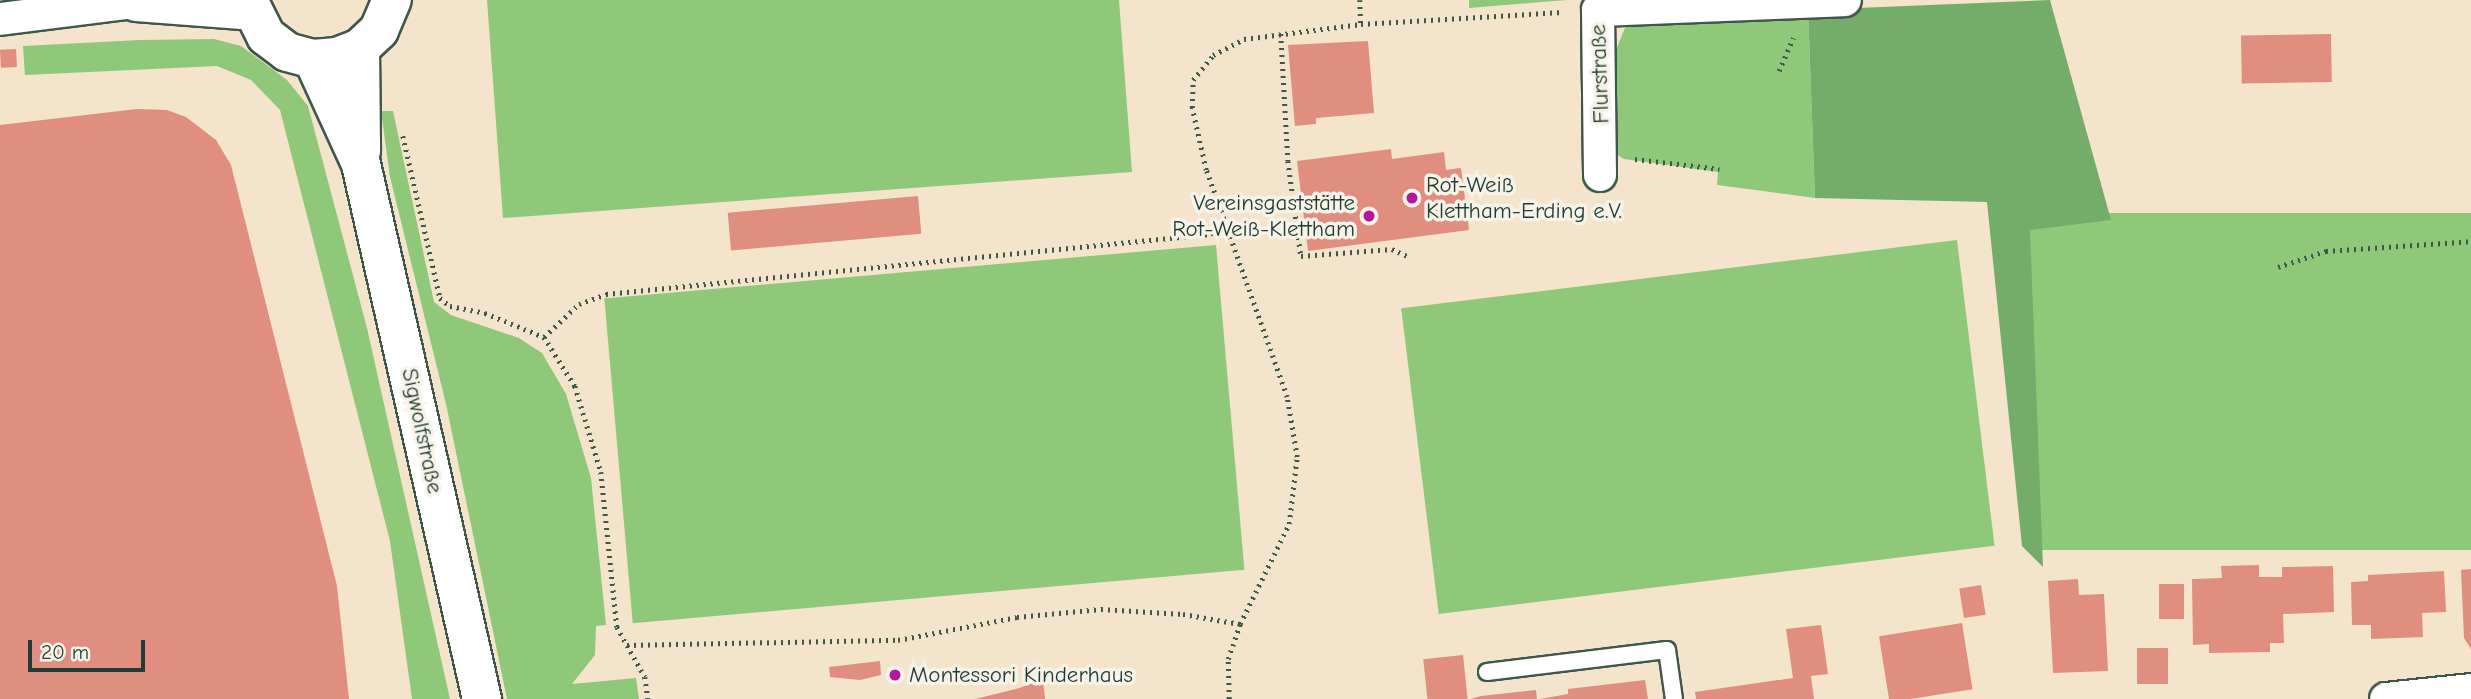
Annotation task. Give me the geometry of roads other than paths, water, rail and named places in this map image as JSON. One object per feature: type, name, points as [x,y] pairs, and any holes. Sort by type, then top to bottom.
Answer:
[{"type":"street","points":[[0,19],[144,2],[250,7],[276,45],[313,59],[360,48],[379,30],[392,0]]},
{"type":"street","name":"Flurstraße","points":[[1601,165],[1598,10],[1845,0]]},
{"type":"street","name":"Sigwolfstraße","points":[[360,48],[361,164]]},
{"type":"street","name":"Sigwolfstraße","points":[[313,59],[361,164],[482,699]]},
{"type":"street","points":[[2386,699],[2471,690]]},
{"type":"lane","points":[[1487,672],[1667,650],[1674,699]]},
{"type":"place","name":"Rot-Weiß Klettham-Erding e.V.","points":[[1412,198]]},
{"type":"place","name":"Vereinsgaststätte Rot-Weiß-Klettham","points":[[1369,216]]},
{"type":"place","name":"Montessori Kinderhaus","points":[[895,675]]}]
